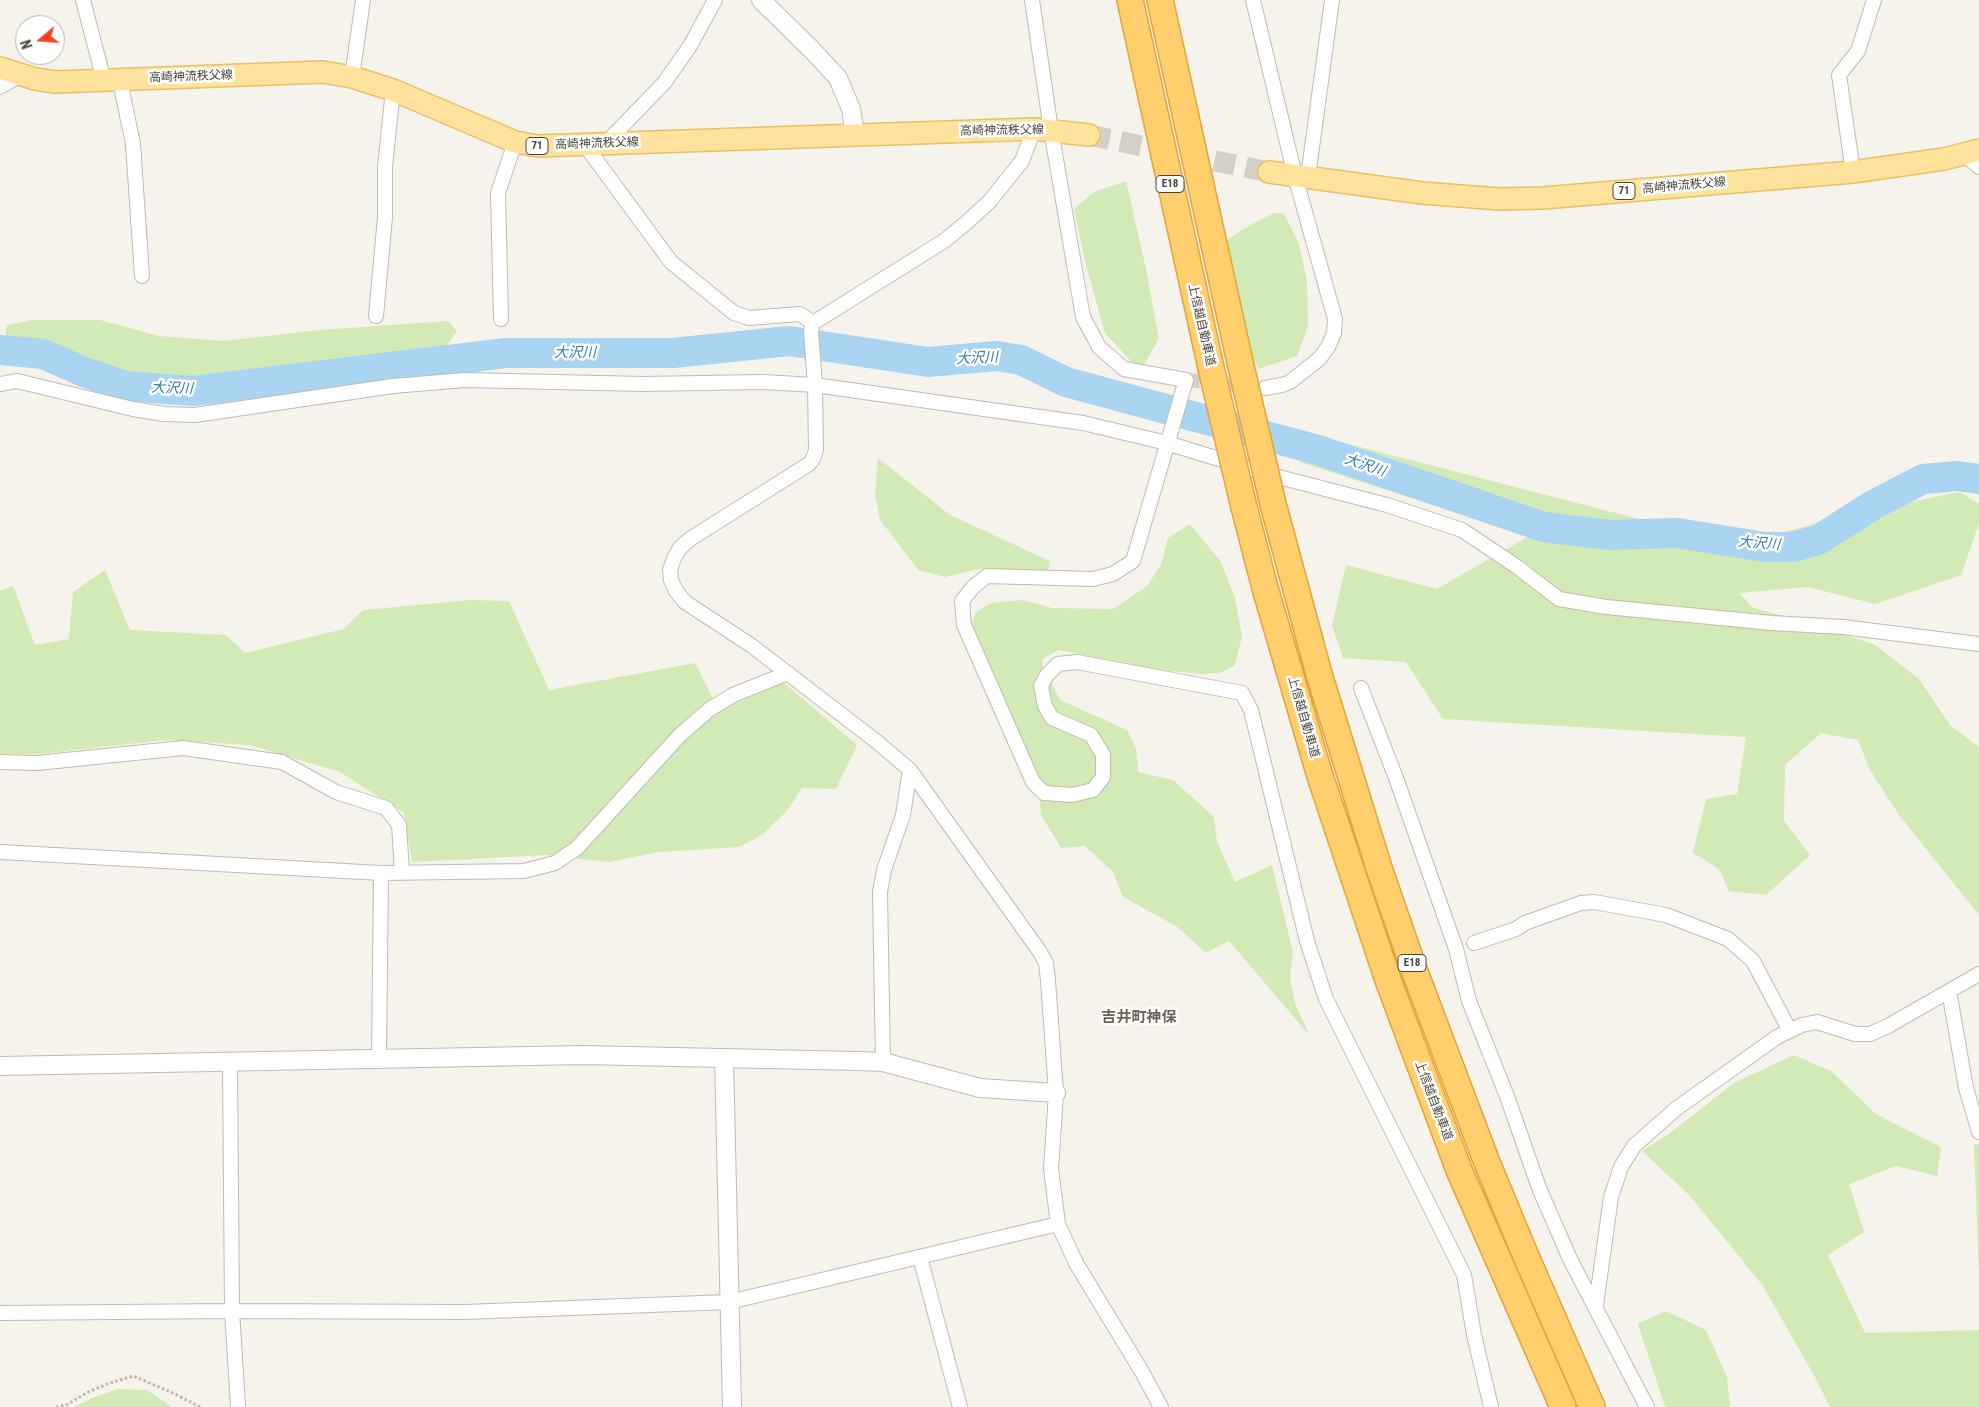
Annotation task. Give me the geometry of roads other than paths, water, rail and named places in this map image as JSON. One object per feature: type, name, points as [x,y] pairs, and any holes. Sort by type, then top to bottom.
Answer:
[{"type":"highway","name":"上信越自動車道","points":[[1130,0],[1211,368],[1244,507],[1268,598],[1320,776],[1388,980],[1460,1170],[1503,1274],[1563,1407]]},
{"type":"highway","name":"E18","points":[[1160,0],[1273,504],[1322,683],[1379,868],[1415,972],[1476,1135],[1592,1407]]},
{"type":"main road","name":"高崎神流秩父線","points":[[10,72],[56,82],[323,72],[352,77],[393,90],[516,142],[538,146],[1043,129],[1089,135]]},
{"type":"main road","name":"高崎神流秩父線","points":[[1269,172],[1422,193],[1499,199],[1543,198],[1853,172],[1944,159],[1974,157]]},
{"type":"street","points":[[83,0],[132,144],[142,276]]},
{"type":"street","points":[[352,77],[363,0]]},
{"type":"street","points":[[714,0],[690,46],[664,83],[595,144],[671,262],[734,313],[749,318],[800,314],[813,323]]},
{"type":"street","points":[[761,0],[838,78],[851,109],[855,134]]},
{"type":"street","points":[[1032,0],[1043,129],[1083,317],[1099,347],[1124,369],[1186,380],[1133,561],[1113,574],[1092,580],[987,576],[973,586],[962,601],[964,625],[1033,782],[1044,793],[1072,795],[1093,790],[1104,777],[1103,755],[1091,735],[1052,718],[1045,706],[1041,686],[1058,664],[1077,662],[1242,694],[1252,710],[1307,941],[1326,999],[1464,1275],[1474,1335],[1491,1407]]},
{"type":"street","points":[[1253,0],[1302,177],[1335,319],[1334,333],[1328,347],[1319,359],[1308,369],[1282,385],[1265,388]]},
{"type":"street","points":[[1302,177],[1332,0]]},
{"type":"street","points":[[1853,172],[1838,75],[1858,51],[1874,0]]},
{"type":"street","points":[[0,87],[10,72]]},
{"type":"street","points":[[376,316],[385,217],[385,167],[393,90]]},
{"type":"street","points":[[1043,129],[1022,161],[989,202],[966,223],[944,241],[813,323],[811,331],[815,385],[816,450],[813,459],[809,464],[690,539],[680,548],[670,570],[671,580],[676,591],[685,602],[752,646],[876,741],[910,770],[1046,963],[1056,1093],[1051,1170],[1058,1224],[1076,1263],[1161,1407]]},
{"type":"street","points":[[501,319],[498,193],[516,142]]},
{"type":"street","points":[[0,384],[17,381],[133,410],[195,415],[392,386],[465,380],[643,384],[762,382],[815,385],[1084,423],[1167,443],[1271,475],[1387,505],[1462,530],[1516,566],[1559,600],[1606,607],[1772,623],[1843,627],[1979,644]]},
{"type":"street","points":[[0,852],[381,872],[524,871],[555,863],[577,848],[680,735],[710,709],[734,695],[788,673]]},
{"type":"street","points":[[1361,688],[1396,778],[1456,949],[1469,1001],[1508,1100],[1539,1188],[1570,1259],[1596,1305],[1642,1405]]},
{"type":"street","points":[[0,762],[36,763],[183,748],[282,762],[336,792],[386,808],[399,824],[402,872]]},
{"type":"street","points":[[883,1062],[880,892],[884,870],[903,815],[910,770]]},
{"type":"street","points":[[379,1060],[381,872]]},
{"type":"street","points":[[1474,943],[1516,930],[1525,923],[1581,903],[1594,902],[1666,915],[1728,939],[1753,961],[1790,1031]]},
{"type":"street","points":[[1596,1305],[1611,1198],[1621,1167],[1634,1146],[1677,1108],[1777,1037],[1802,1025],[1817,1022],[1855,1034],[1870,1034],[1888,1026],[1979,974]]},
{"type":"street","points":[[1948,991],[1966,1088],[1979,1132]]},
{"type":"street","points":[[0,1066],[583,1055],[883,1062],[980,1088],[1056,1093]]},
{"type":"street","points":[[724,1058],[732,1407]]},
{"type":"street","points":[[230,1063],[232,1312],[238,1407]]},
{"type":"street","points":[[0,1313],[465,1312],[729,1302],[1058,1224]]},
{"type":"street","points":[[920,1257],[960,1407]]},
{"type":"waterway","name":"大沢川","points":[[0,350],[43,354],[84,372],[125,386],[193,391],[506,353],[673,353],[789,341],[928,362],[997,356],[1021,360],[1066,382],[1318,450],[1544,527],[1609,535],[1677,533],[1765,547],[1793,547],[1818,540],[1873,505],[1923,479],[1957,476],[1979,479]]},
{"type":"tunnel","points":[[1089,135],[1269,172]]},
{"type":"tunnel","points":[[1186,380],[1250,386]]},
{"type":"district","name":"吉井町神保","points":[[1139,1018]]}]
